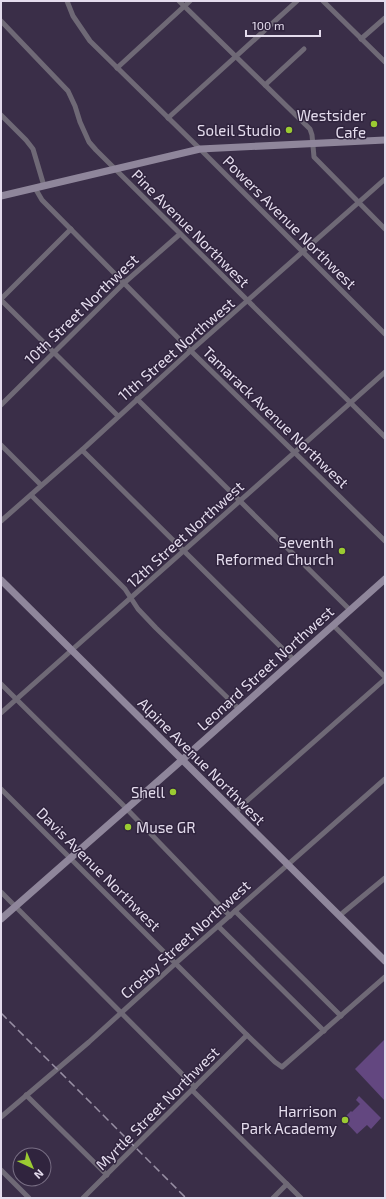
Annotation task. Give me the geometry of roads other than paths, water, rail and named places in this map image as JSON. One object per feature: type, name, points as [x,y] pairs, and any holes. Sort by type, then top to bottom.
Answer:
[{"type":"main road","points":[[1,196],[200,149],[385,140]]},
{"type":"main road","name":"Leonard Street Northwest","points":[[1,919],[182,760],[385,578]]},
{"type":"main road","name":"Alpine Avenue Northwest","points":[[1,580],[385,961]]},
{"type":"street","name":"Powers Avenue Northwest","points":[[67,1],[76,22],[90,42],[200,149],[385,334]]},
{"type":"street","points":[[179,1],[310,129],[314,157],[385,229]]},
{"type":"street","points":[[117,68],[190,1]]},
{"type":"street","points":[[168,118],[297,1]]},
{"type":"street","points":[[323,1],[385,62]]},
{"type":"street","points":[[361,39],[385,18]]},
{"type":"street","name":"Pine Avenue Northwest","points":[[2,23],[68,91],[89,142],[114,169],[385,437]]},
{"type":"street","points":[[265,85],[304,49]]},
{"type":"street","points":[[1,115],[26,140],[32,149],[44,186]]},
{"type":"street","name":"11th Street Northwest","points":[[1,521],[385,179]]},
{"type":"street","name":"Tamarack Avenue Northwest","points":[[34,188],[42,200],[191,351],[385,541]]},
{"type":"street","points":[[71,229],[1,300],[118,416]]},
{"type":"street","name":"10th Street Northwest","points":[[1,404],[53,351],[124,283],[180,234]]},
{"type":"street","name":"12th Street Northwest","points":[[1,713],[385,372]]},
{"type":"street","points":[[137,399],[350,610]]},
{"type":"street","points":[[1,445],[41,485]]},
{"type":"street","points":[[82,450],[294,660]]},
{"type":"street","points":[[31,495],[125,589],[138,609],[151,623],[238,709]]},
{"type":"street","points":[[236,813],[243,804],[385,678],[333,625]]},
{"type":"street","points":[[1,684],[230,916]]},
{"type":"street","name":"Crosby Street Northwest","points":[[1,1117],[385,779]]},
{"type":"street","name":"Davis Avenue Northwest","points":[[1,789],[275,1062],[282,1067],[324,1031]]},
{"type":"street","points":[[339,916],[385,878]]},
{"type":"street","points":[[1,892],[121,1012],[193,1089],[301,1198]]},
{"type":"street","points":[[235,911],[342,1016]]},
{"type":"street","points":[[218,926],[324,1031],[385,977]]},
{"type":"street","name":"Myrtle Street Northwest","points":[[83,1198],[247,1035]]},
{"type":"street","points":[[26,1094],[107,1175]]},
{"type":"street","points":[[1,1170],[29,1198]]},
{"type":"street","points":[[272,1198],[287,1184]]},
{"type":"railway","points":[[1,1013],[186,1198]]},
{"type":"place","name":"Westsider Cafe","points":[[374,124]]},
{"type":"place","name":"Soleil Studio","points":[[289,130]]},
{"type":"place","name":"Seventh Reformed Church","points":[[342,551]]},
{"type":"place","name":"Shell","points":[[173,792]]},
{"type":"place","name":"Muse GR","points":[[128,827]]},
{"type":"place","name":"Harrison Park Academy","points":[[345,1120]]}]
